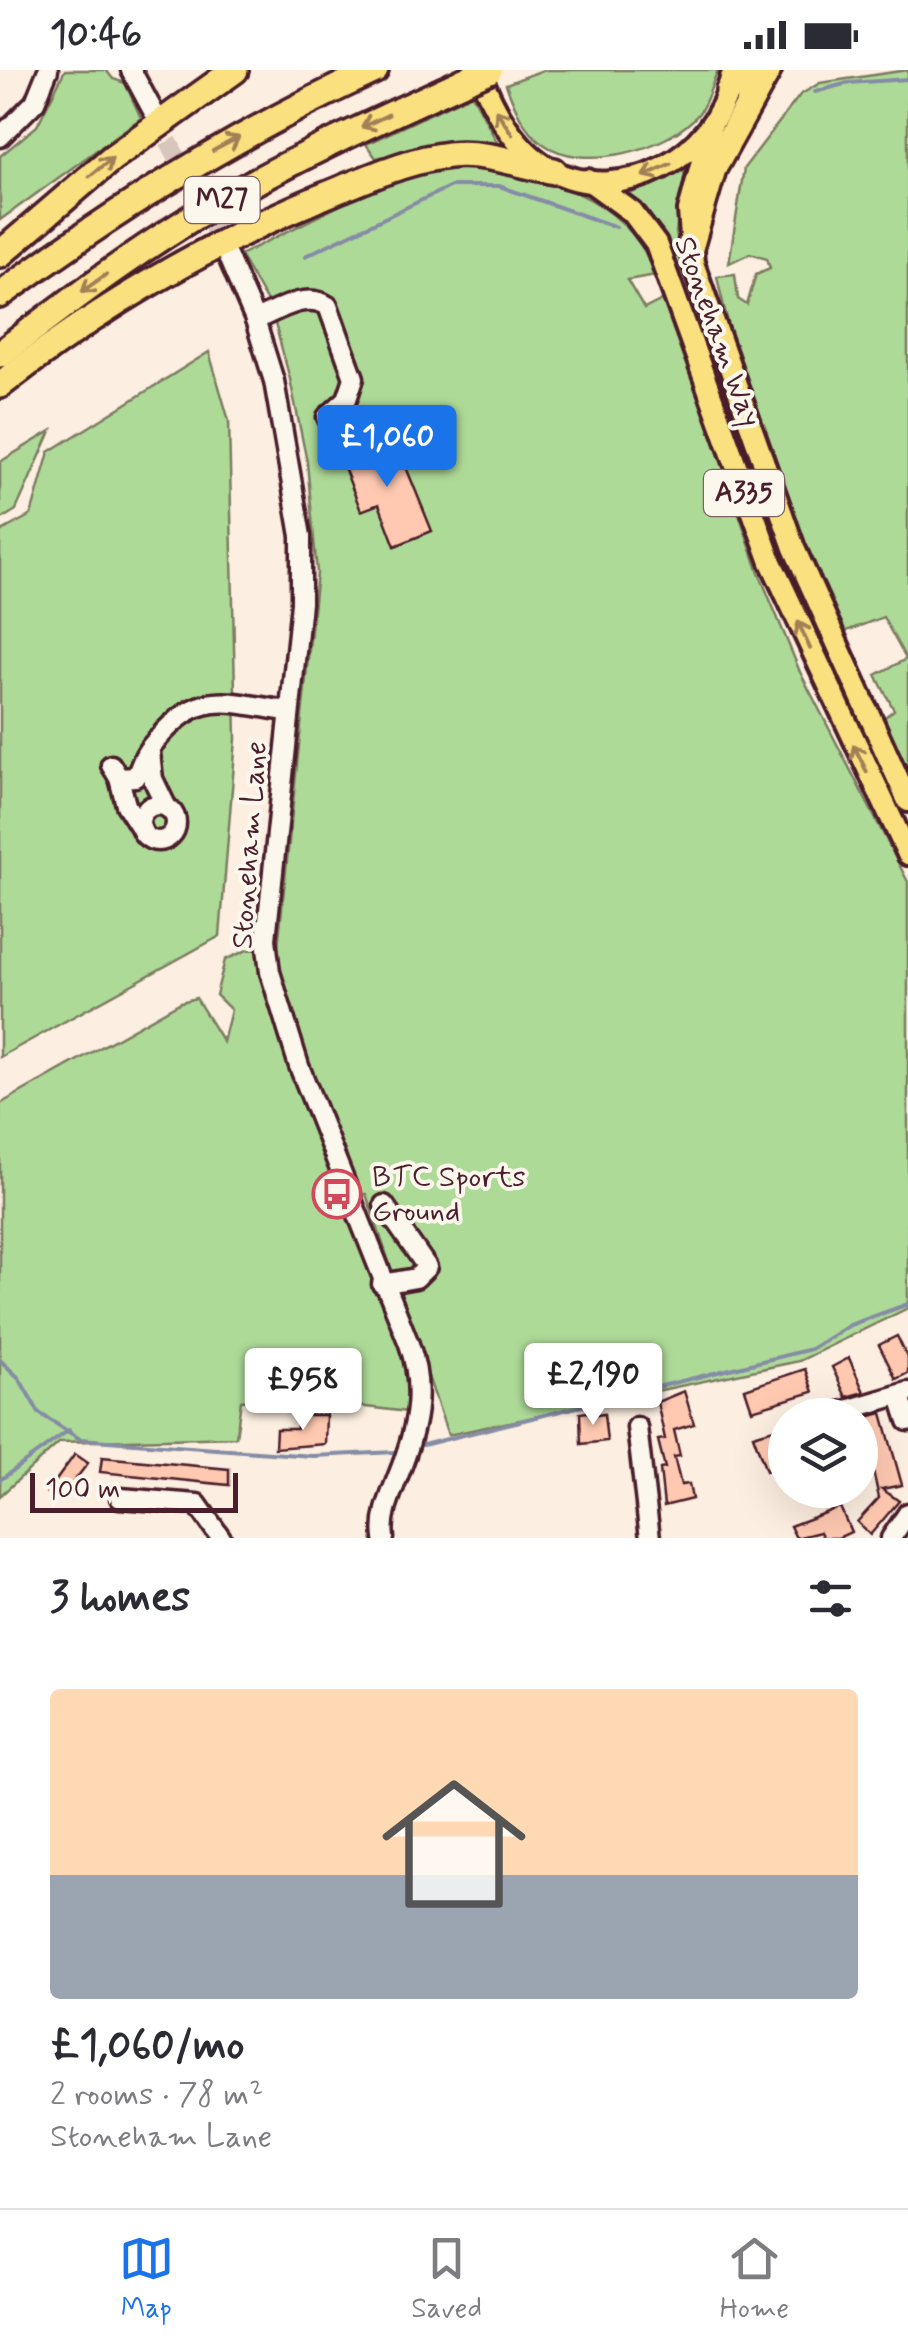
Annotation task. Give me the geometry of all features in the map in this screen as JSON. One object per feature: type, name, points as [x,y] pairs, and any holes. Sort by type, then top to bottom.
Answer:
[{"type":"highway","points":[[0,254],[112,158],[235,70]]},
{"type":"highway","name":"M27","points":[[0,295],[90,228],[213,151],[375,70]]},
{"type":"highway","name":"M27","points":[[0,354],[95,282],[234,192],[471,75],[489,70]]},
{"type":"highway","points":[[690,248],[713,169],[768,70]]},
{"type":"highway","name":"M27","points":[[0,385],[93,316],[163,273],[296,207],[377,175],[450,155],[496,158],[554,172]]},
{"type":"main road","points":[[471,75],[528,152],[554,172],[588,180],[626,179],[657,172],[675,162],[711,126],[735,77]]},
{"type":"main road","name":"Stoneham Way","points":[[711,126],[691,194],[690,248],[794,548],[908,802]]},
{"type":"main road","name":"Stoneham Way","points":[[588,180],[632,212],[656,244],[771,562],[908,854]]},
{"type":"street","points":[[0,137],[35,102],[48,70]]},
{"type":"street","points":[[131,70],[153,111]]},
{"type":"street","name":"Stoneham Lane","points":[[227,255],[255,320],[289,452],[301,536],[301,602],[266,939],[270,972],[300,1066],[382,1284],[415,1360],[419,1402],[414,1434],[388,1503],[384,1538]]},
{"type":"street","points":[[255,320],[304,300],[317,300],[328,306],[354,378],[347,398],[326,418],[335,430],[344,430]]},
{"type":"street","points":[[150,748],[153,779],[176,820],[169,837],[157,841],[142,831],[126,805],[115,772],[135,777],[150,748],[206,701],[220,699],[287,711]]},
{"type":"street","points":[[142,831],[145,810],[166,806]]},
{"type":"street","points":[[382,1284],[416,1278],[427,1267],[384,1205]]},
{"type":"street","points":[[878,1401],[904,1394],[908,1422]]},
{"type":"street","points":[[632,1437],[650,1538]]},
{"type":"street","points":[[120,1498],[197,1504],[222,1538]]},
{"type":"street","points":[[891,1538],[908,1514]]},
{"type":"green space","points":[[65,70],[106,70],[113,79],[125,83],[141,118],[0,220],[0,156],[37,126]]},
{"type":"green space","points":[[543,70],[718,70],[699,113],[668,138],[625,153],[579,156],[542,143],[516,109],[506,84]]},
{"type":"green space","points":[[908,70],[908,777],[881,720],[894,710],[876,675],[906,659],[883,617],[844,632],[837,624],[754,409],[717,276],[735,274],[738,299],[747,305],[756,274],[770,268],[767,258],[750,253],[729,263],[744,168],[800,95],[820,83]]},
{"type":"green space","points":[[472,94],[499,146],[446,144],[376,158],[366,144]]},
{"type":"green space","points":[[464,164],[523,175],[578,193],[624,224],[642,247],[656,275],[627,280],[644,309],[666,298],[759,573],[800,672],[908,882],[908,1308],[799,1361],[448,1435],[366,1194],[340,1194],[409,1356],[408,1412],[333,1403],[330,1388],[291,1398],[241,1401],[236,1437],[60,1442],[0,1496],[0,1104],[181,1002],[196,998],[223,1042],[231,1010],[216,995],[225,960],[247,950],[278,947],[317,573],[307,462],[290,379],[271,309],[240,255],[389,181]]},
{"type":"green space","points":[[685,170],[676,232],[682,270],[677,272],[660,230],[627,195]]},
{"type":"green space","points":[[209,352],[229,421],[236,739],[220,936],[0,1057],[0,532],[31,515],[49,452]]},
{"type":"green space","points":[[51,431],[16,510],[0,520],[0,462]]},
{"type":"building","points":[[395,440],[432,531],[395,546],[379,504],[361,511],[340,457]]},
{"type":"building","points":[[897,1336],[908,1359],[908,1373],[896,1379],[879,1345]]},
{"type":"building","points":[[849,1358],[864,1392],[846,1397],[832,1367]]},
{"type":"building","points":[[805,1369],[813,1392],[793,1398],[768,1398],[768,1405],[752,1410],[745,1389]]},
{"type":"building","points":[[684,1391],[694,1424],[674,1430],[680,1456],[674,1457],[681,1485],[689,1484],[692,1499],[664,1506],[660,1469],[665,1468],[658,1440],[665,1439],[657,1402]]},
{"type":"building","points":[[596,1411],[596,1415],[604,1414],[607,1441],[581,1444],[580,1413]]},
{"type":"building","points":[[882,1413],[902,1485],[882,1489],[899,1501],[870,1535],[857,1522],[870,1508],[878,1508],[878,1414]]},
{"type":"building","points":[[297,1415],[326,1415],[325,1444],[275,1448],[276,1429],[297,1429]]},
{"type":"building","points":[[768,1431],[768,1470],[766,1471],[753,1435]]},
{"type":"building","points":[[75,1454],[88,1463],[59,1501],[47,1493]]},
{"type":"building","points":[[102,1457],[229,1469],[229,1485],[100,1472]]},
{"type":"building","points":[[840,1508],[851,1532],[838,1538],[823,1538],[820,1532],[796,1538],[790,1526]]},
{"type":"waterway","points":[[815,92],[848,83],[908,79]]},
{"type":"waterway","points":[[305,256],[451,186],[499,186],[616,227]]},
{"type":"waterway","points":[[423,1445],[811,1349],[850,1325],[908,1304]]},
{"type":"waterway","points":[[0,1360],[19,1378],[39,1413],[80,1439],[313,1456],[396,1452]]},
{"type":"waterway","points":[[0,1480],[69,1430]]},
{"type":"tunnel","points":[[156,117],[225,250]]},
{"type":"place","name":"BTC Sports Ground","points":[[337,1194]]}]
